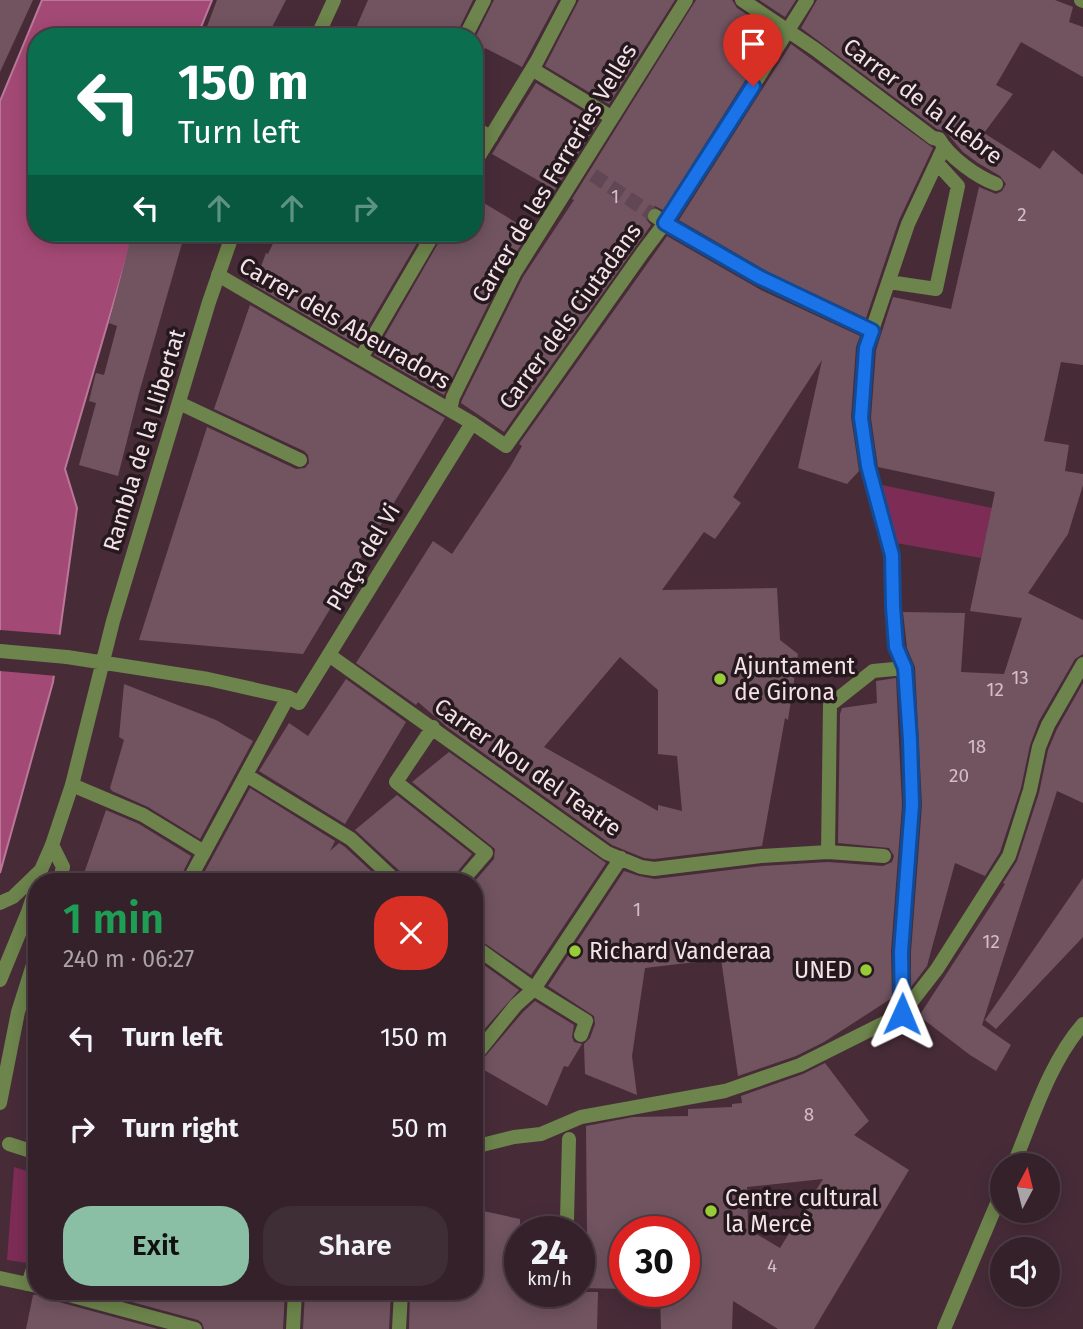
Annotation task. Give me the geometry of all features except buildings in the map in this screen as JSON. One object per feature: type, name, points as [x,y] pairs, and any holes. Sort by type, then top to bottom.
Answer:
[{"type":"street","points":[[321,28],[334,0]]},
{"type":"street","points":[[470,28],[484,0]]},
{"type":"street","points":[[483,149],[532,69],[569,0]]},
{"type":"street","name":"Carrer de les Ferreries Velles","points":[[450,410],[453,397],[515,272],[587,171],[611,117],[686,0]]},
{"type":"street","name":"Carrer de la Llebre","points":[[742,0],[788,30],[933,138],[939,139],[944,147],[976,175],[996,184]]},
{"type":"street","name":"Carrer dels Ciutadans","points":[[472,423],[506,446],[807,0]]},
{"type":"street","points":[[532,69],[611,117]]},
{"type":"street","points":[[483,132],[491,136]]},
{"type":"street","points":[[902,1014],[901,952],[912,805],[910,740],[905,668],[896,647],[892,555],[868,466],[861,418],[866,348],[908,224],[944,147]]},
{"type":"street","points":[[889,282],[936,289],[958,186],[938,164]]},
{"type":"street","points":[[660,219],[759,277],[872,331]]},
{"type":"street","name":"Rambla de la Llibertat","points":[[41,873],[72,785],[102,661],[230,242]]},
{"type":"street","points":[[360,358],[429,242]]},
{"type":"street","name":"Carrer dels Abeuradors","points":[[218,275],[450,410]]},
{"type":"street","points":[[179,403],[300,460]]},
{"type":"street","points":[[450,410],[472,423]]},
{"type":"street","name":"Plaça del Vi","points":[[288,697],[299,703],[472,423]]},
{"type":"street","points":[[0,651],[102,661],[208,679],[288,697],[193,873]]},
{"type":"street","name":"Carrer Nou del Teatre","points":[[329,655],[596,846],[641,867],[654,869],[761,856],[828,852],[884,856]]},
{"type":"street","points":[[483,1145],[541,1134],[581,1117],[724,1091],[800,1065],[902,1014],[931,978],[1009,856],[1030,790],[1039,747],[1048,725],[1083,664]]},
{"type":"street","points":[[828,852],[830,705],[873,670],[905,668]]},
{"type":"street","points":[[433,727],[396,782],[486,853],[469,873]]},
{"type":"street","points":[[246,775],[351,839],[387,873]]},
{"type":"street","points":[[72,785],[143,815],[204,852]]},
{"type":"street","points":[[52,845],[63,867],[61,873]]},
{"type":"street","points":[[483,1046],[516,1004],[534,989],[621,859]]},
{"type":"street","points":[[0,903],[28,887]]},
{"type":"street","name":"Rambla de la Llibertat","points":[[0,980],[28,911]]},
{"type":"street","points":[[483,952],[534,989],[586,1021],[581,1035]]},
{"type":"street","points":[[0,1103],[18,1012],[28,980]]},
{"type":"street","points":[[1019,1153],[1056,1065],[1067,1043],[1083,1024]]},
{"type":"street","points":[[567,1216],[569,1139]]},
{"type":"street","points":[[9,1144],[28,1150]]},
{"type":"street","points":[[944,1329],[990,1220]]},
{"type":"street","points":[[0,1278],[28,1284]]},
{"type":"street","points":[[88,1300],[195,1329]]},
{"type":"street","points":[[293,1329],[295,1300]]},
{"type":"street","points":[[399,1329],[401,1300]]},
{"type":"shaded area","points":[[42,0],[212,0],[201,28],[30,28]]},
{"type":"shaded area","points":[[28,34],[28,242],[131,242],[65,469],[77,508],[53,682],[0,873],[0,101]]},
{"type":"shaded area","points":[[882,485],[992,508],[981,558],[896,543]]},
{"type":"shaded area","points":[[14,1167],[28,1171],[28,1260],[27,1263],[7,1260]]},
{"type":"pier","points":[[0,630],[63,635],[57,676],[0,671]]},
{"type":"tunnel","points":[[593,175],[655,216]]},
{"type":"place","name":"Ajuntament de Girona","points":[[720,679]]},
{"type":"place","name":"Richard Vanderaa","points":[[575,951]]},
{"type":"place","name":"UNED","points":[[866,970]]},
{"type":"place","name":"Centre cultural la Mercè","points":[[711,1211]]},
{"type":"route","points":[[753,86],[665,223],[759,277],[872,331],[866,348],[861,418],[868,466],[892,555],[896,647],[905,668],[910,740],[912,805],[901,952],[902,1014]]}]
